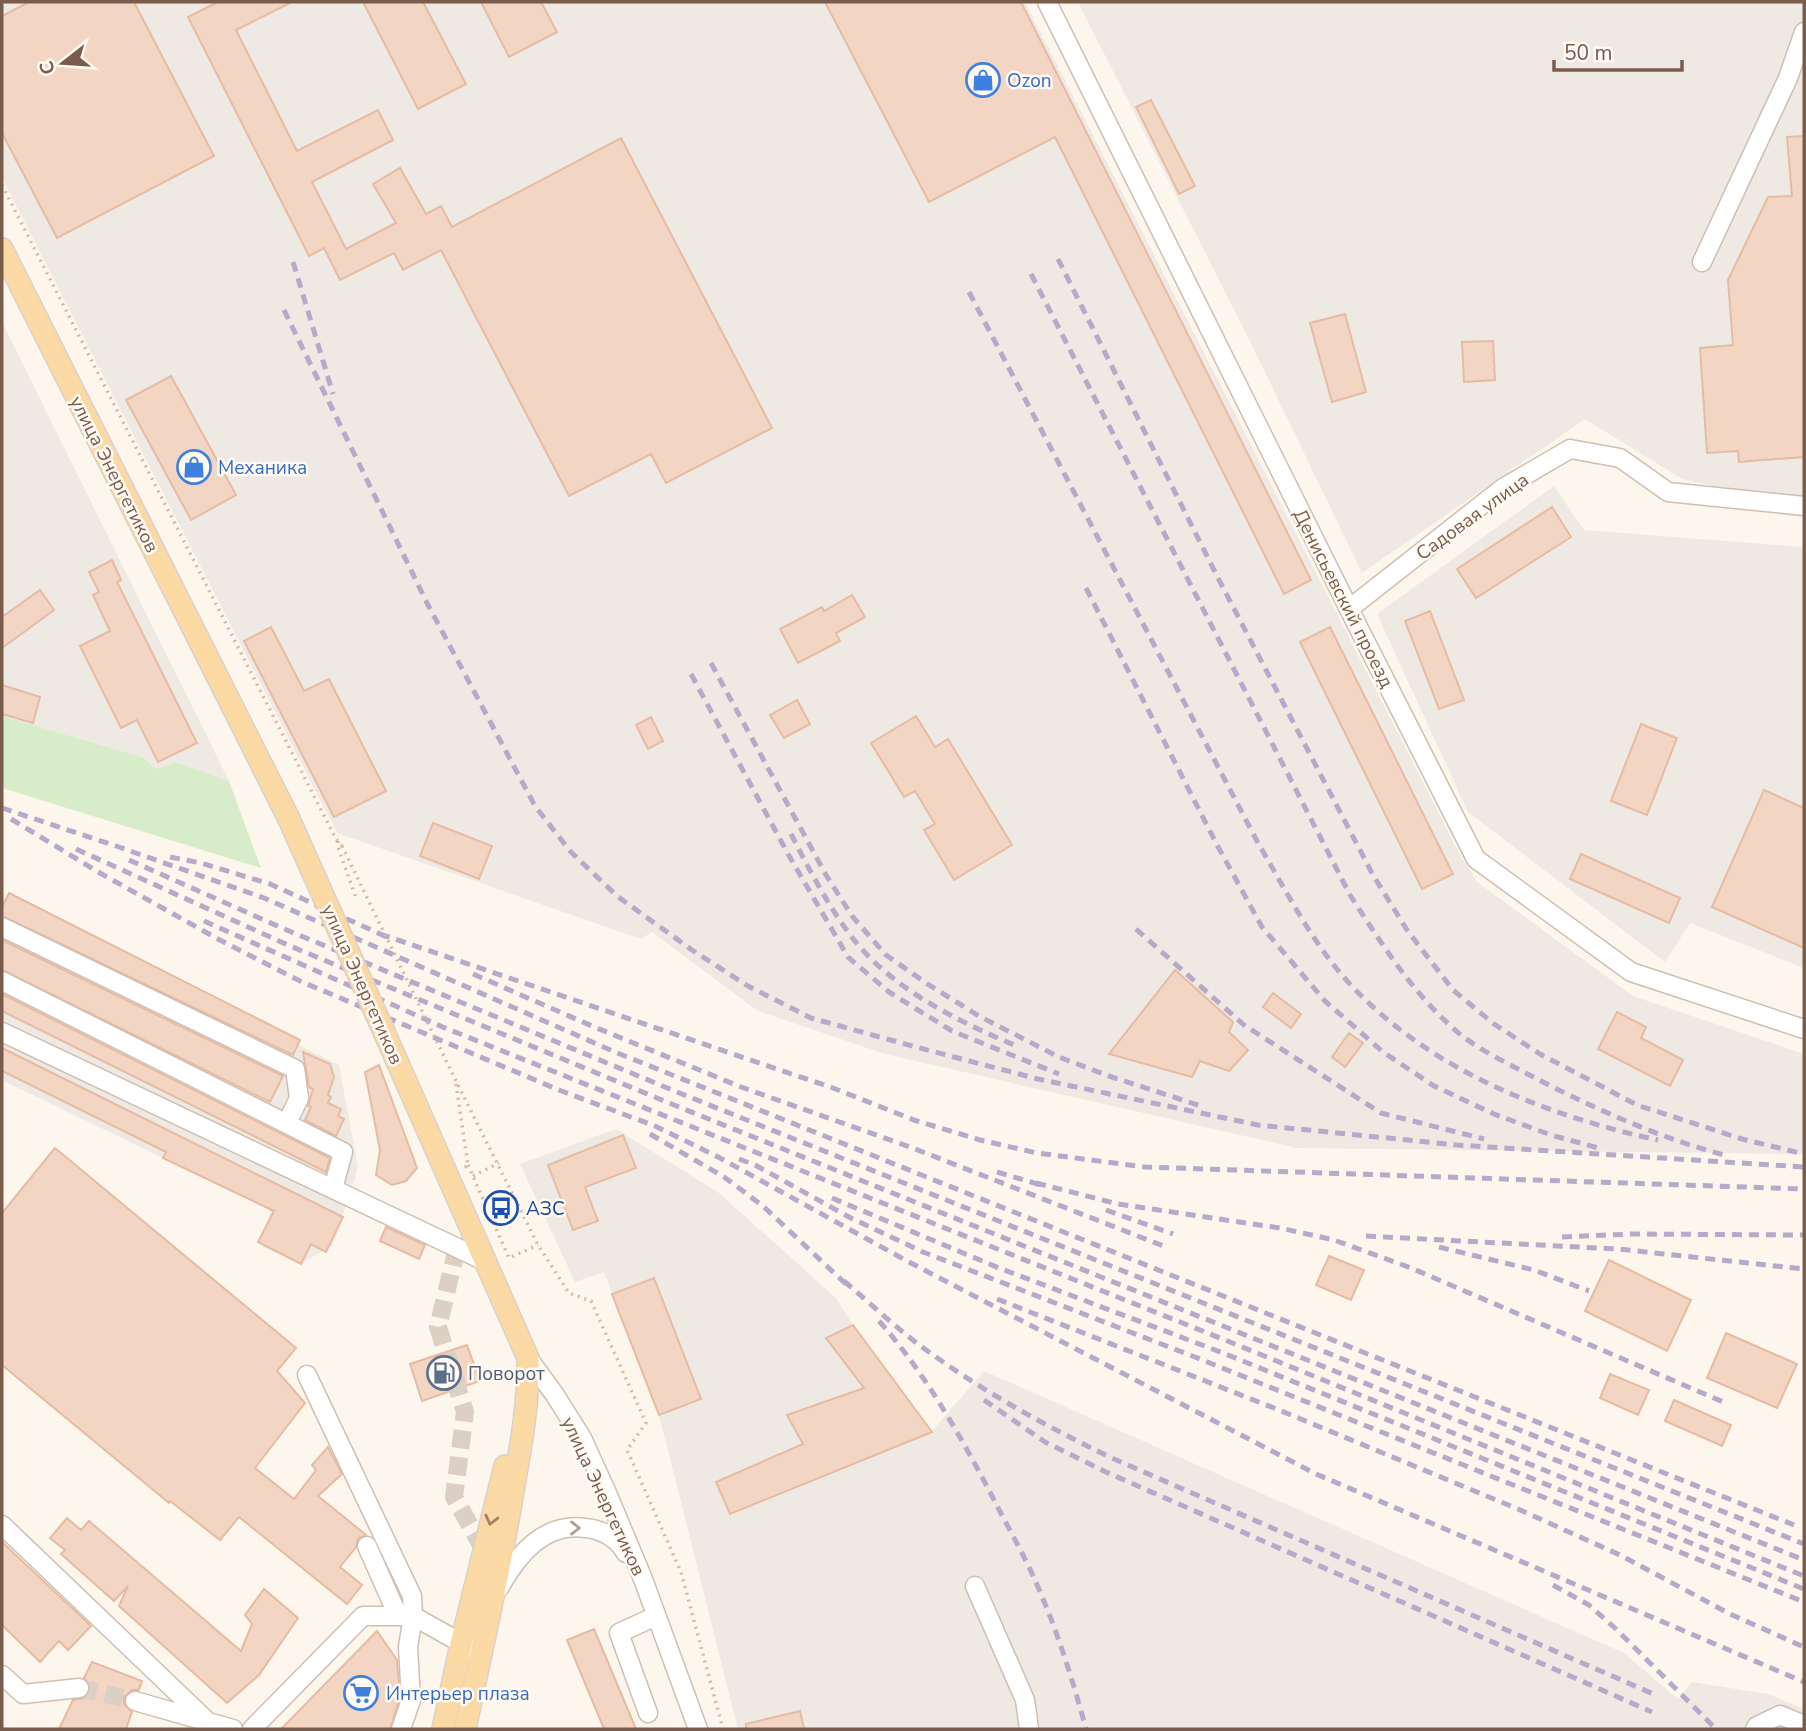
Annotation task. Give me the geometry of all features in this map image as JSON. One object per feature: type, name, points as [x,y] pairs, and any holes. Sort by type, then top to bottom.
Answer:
[{"type":"main road","name":"улица Энергетиков","points":[[2,249],[288,817],[488,1262],[528,1358]]},
{"type":"main road","points":[[465,1729],[501,1564],[525,1425],[529,1388],[528,1358]]},
{"type":"main road","points":[[443,1729],[516,1420],[528,1358]]},
{"type":"street","name":"Денисьевский проезд","points":[[1047,2],[1476,859],[1631,972],[1804,1029]]},
{"type":"street","points":[[1702,262],[1788,78],[1804,32]]},
{"type":"street","name":"Садовая улица","points":[[1349,609],[1503,488],[1570,449],[1620,458],[1668,492],[1804,506]]},
{"type":"street","points":[[2,927],[295,1069],[299,1098],[287,1123]]},
{"type":"street","points":[[2,981],[343,1152],[333,1189]]},
{"type":"street","points":[[2,1032],[488,1262]]},
{"type":"street","name":"улица Энергетиков","points":[[528,1358],[582,1438],[643,1579],[698,1729]]},
{"type":"street","points":[[307,1375],[412,1596],[405,1616]]},
{"type":"street","points":[[2,1525],[208,1722]]},
{"type":"street","points":[[492,1600],[511,1566],[530,1547],[546,1533],[571,1525],[600,1530],[619,1542],[643,1579]]},
{"type":"street","points":[[367,1546],[405,1616],[411,1700],[401,1729]]},
{"type":"street","points":[[975,1586],[1025,1700],[1029,1729]]},
{"type":"street","points":[[252,1729],[363,1616],[405,1616],[481,1653]]},
{"type":"street","points":[[648,1713],[619,1633],[656,1616]]},
{"type":"street","points":[[2,1675],[23,1694],[79,1688]]},
{"type":"street","points":[[135,1701],[233,1729]]},
{"type":"street","points":[[1755,1729],[1780,1715],[1804,1725]]},
{"type":"path","points":[[2,185],[342,846],[538,1245],[569,1293],[591,1301],[646,1423],[627,1450],[681,1572],[723,1729]]},
{"type":"path","points":[[338,841],[356,898]]},
{"type":"path","points":[[473,1176],[499,1163]]},
{"type":"path","points":[[468,1165],[509,1258],[538,1245]]},
{"type":"shaded area","points":[[2,2],[1025,2],[1457,849],[1477,882],[1633,996],[1804,1054],[1804,1154],[1297,1148],[885,1054],[758,1011],[652,932],[641,939],[337,833],[2,178]]},
{"type":"shaded area","points":[[1078,2],[1804,2],[1804,500],[1779,500],[1682,479],[1585,419],[1362,573],[1247,335]]},
{"type":"shaded area","points":[[2,322],[229,781],[175,762],[157,769],[142,757],[2,716]]},
{"type":"shaded area","points":[[1554,486],[1584,530],[1804,547],[1804,968],[1690,923],[1665,962],[1468,812],[1377,614]]},
{"type":"shaded area","points":[[2,897],[339,1065],[358,1168],[333,1245],[302,1263],[263,1247],[270,1210],[2,1080]]},
{"type":"shaded area","points":[[616,1129],[719,1193],[836,1298],[932,1431],[984,1371],[1624,1653],[1678,1699],[1692,1682],[1768,1694],[1804,1709],[1804,1729],[738,1729],[659,1415],[604,1272],[575,1282],[520,1164]]},
{"type":"green space","points":[[2,716],[142,757],[157,769],[175,762],[229,781],[261,868],[2,788]]},
{"type":"building","points":[[29,2],[134,2],[214,156],[57,238],[2,133],[2,16]]},
{"type":"building","points":[[218,2],[292,2],[236,30],[297,151],[378,110],[393,140],[312,182],[346,249],[396,223],[373,184],[400,168],[426,214],[441,206],[452,227],[621,138],[772,428],[666,483],[651,454],[569,496],[441,250],[403,270],[394,253],[340,280],[324,248],[309,256],[188,17]]},
{"type":"building","points":[[363,2],[423,2],[466,84],[418,109]]},
{"type":"building","points":[[481,2],[541,2],[557,32],[509,57]]},
{"type":"building","points":[[825,2],[1021,2],[1311,580],[1284,594],[1055,137],[929,202]]},
{"type":"building","points":[[1151,100],[1195,186],[1179,194],[1136,107]]},
{"type":"building","points":[[1804,136],[1804,457],[1739,462],[1738,451],[1707,453],[1700,348],[1733,345],[1728,280],[1768,197],[1792,196],[1787,137]]},
{"type":"building","points":[[1345,314],[1366,392],[1332,402],[1310,323]]},
{"type":"building","points":[[1493,341],[1495,380],[1464,382],[1462,342]]},
{"type":"building","points":[[171,376],[236,495],[191,520],[126,400]]},
{"type":"building","points":[[1552,507],[1571,537],[1476,598],[1457,569]]},
{"type":"building","points":[[112,560],[121,580],[117,582],[197,743],[158,762],[137,720],[121,728],[80,646],[110,631],[93,595],[99,592],[89,572]]},
{"type":"building","points":[[40,590],[54,610],[2,648],[2,617]]},
{"type":"building","points":[[852,595],[865,617],[836,633],[840,641],[798,663],[780,629],[822,607],[824,611]]},
{"type":"building","points":[[1430,611],[1464,700],[1439,709],[1405,621]]},
{"type":"building","points":[[271,627],[304,691],[329,679],[386,791],[334,817],[244,641]]},
{"type":"building","points":[[1330,627],[1453,874],[1422,889],[1300,642]]},
{"type":"building","points":[[2,685],[40,697],[33,723],[2,714]]},
{"type":"building","points":[[797,700],[810,724],[784,738],[770,715]]},
{"type":"building","points":[[916,716],[935,747],[948,739],[1012,845],[954,880],[924,830],[935,824],[915,791],[904,797],[871,743]]},
{"type":"building","points":[[651,717],[663,741],[648,749],[636,725]]},
{"type":"building","points":[[1641,724],[1677,738],[1647,815],[1611,801]]},
{"type":"building","points":[[1764,790],[1804,808],[1804,948],[1712,907]]},
{"type":"building","points":[[433,823],[492,846],[479,879],[420,856]]},
{"type":"building","points":[[1581,854],[1680,898],[1669,923],[1570,879]]},
{"type":"building","points":[[9,893],[300,1040],[293,1055],[2,916],[2,907]]},
{"type":"building","points":[[2,940],[283,1076],[270,1102],[2,970]]},
{"type":"building","points":[[1175,970],[1233,1022],[1229,1032],[1248,1050],[1229,1071],[1200,1061],[1192,1077],[1109,1054]]},
{"type":"building","points":[[1273,993],[1301,1014],[1291,1028],[1263,1007]]},
{"type":"building","points":[[2,994],[330,1158],[326,1172],[2,1011]]},
{"type":"building","points":[[1617,1012],[1646,1027],[1641,1038],[1683,1060],[1670,1086],[1598,1049]]},
{"type":"building","points":[[1349,1033],[1363,1043],[1345,1067],[1332,1057]]},
{"type":"building","points":[[2,1048],[343,1217],[326,1252],[311,1244],[301,1264],[258,1242],[274,1211],[163,1158],[166,1152],[2,1071]]},
{"type":"building","points":[[303,1052],[330,1064],[334,1077],[328,1103],[341,1109],[338,1116],[344,1119],[336,1136],[305,1120],[311,1107],[308,1106],[313,1089],[309,1087]]},
{"type":"building","points":[[379,1065],[417,1168],[406,1181],[392,1185],[376,1175],[380,1150],[365,1072]]},
{"type":"building","points":[[623,1135],[636,1168],[585,1187],[598,1221],[573,1230],[548,1165]]},
{"type":"building","points":[[55,1148],[296,1348],[277,1371],[305,1403],[255,1468],[294,1499],[316,1470],[312,1465],[328,1447],[342,1474],[318,1496],[366,1535],[358,1539],[356,1547],[340,1567],[362,1585],[347,1604],[239,1517],[220,1540],[170,1501],[169,1503],[2,1365],[2,1213]]},
{"type":"building","points":[[386,1227],[425,1245],[419,1259],[380,1241]]},
{"type":"building","points":[[1329,1256],[1364,1270],[1351,1300],[1316,1285]]},
{"type":"building","points":[[1609,1260],[1691,1300],[1667,1351],[1585,1311]]},
{"type":"building","points":[[654,1278],[701,1399],[659,1415],[612,1294]]},
{"type":"building","points":[[853,1325],[932,1432],[730,1514],[716,1482],[803,1444],[787,1415],[864,1388],[826,1338]]},
{"type":"building","points":[[1726,1333],[1797,1364],[1777,1408],[1707,1378]]},
{"type":"building","points":[[467,1345],[480,1381],[422,1401],[410,1364]]},
{"type":"building","points":[[1610,1374],[1649,1390],[1638,1415],[1600,1398]]},
{"type":"building","points":[[1674,1400],[1731,1425],[1722,1446],[1665,1421]]},
{"type":"building","points":[[67,1518],[81,1530],[89,1521],[241,1651],[252,1624],[245,1615],[264,1589],[298,1618],[259,1675],[227,1703],[119,1606],[128,1586],[114,1601],[61,1554],[65,1550],[50,1538]]},
{"type":"building","points":[[2,1542],[91,1626],[68,1650],[59,1641],[40,1662],[2,1625]]},
{"type":"building","points":[[594,1629],[636,1729],[604,1729],[567,1640]]},
{"type":"building","name":"Интерьер плаза","points":[[377,1631],[397,1660],[400,1698],[390,1729],[281,1729]]},
{"type":"building","points":[[92,1662],[142,1681],[139,1690],[132,1690],[124,1697],[124,1704],[132,1712],[126,1729],[59,1729],[73,1700],[85,1698],[89,1693],[90,1686],[84,1678]]},
{"type":"building","points":[[800,1711],[804,1729],[746,1729],[746,1724]]},
{"type":"tunnel","points":[[457,1248],[438,1327],[465,1412],[454,1497],[484,1550]]},
{"type":"tunnel","points":[[79,1688],[135,1701]]},
{"type":"railway","points":[[1058,259],[1218,578],[1373,875],[1407,930],[1453,990],[1494,1024],[1540,1054],[1637,1105],[1742,1139],[1804,1154]]},
{"type":"railway","points":[[293,262],[333,394]]},
{"type":"railway","points":[[1031,274],[1350,895],[1411,983],[1454,1029],[1496,1057],[1623,1120],[1728,1156]]},
{"type":"railway","points":[[969,292],[1258,843],[1307,927],[1341,974],[1373,1007],[1408,1035],[1445,1060],[1486,1082],[1571,1116],[1658,1140]]},
{"type":"railway","points":[[284,310],[427,603],[535,806],[570,851],[617,896],[748,986],[811,1018],[916,1047],[1038,1079],[1258,1125],[1457,1145],[1804,1167]]},
{"type":"railway","points":[[1086,588],[1216,843],[1262,927],[1325,1001],[1383,1052],[1434,1086],[1494,1114],[1551,1135],[1602,1149]]},
{"type":"railway","points":[[711,663],[826,875],[852,916],[886,955],[979,1016],[1059,1057],[1201,1106]]},
{"type":"railway","points":[[691,674],[788,854],[848,957],[889,992],[952,1031],[1059,1074]]},
{"type":"railway","points":[[2,808],[264,898],[615,1052],[1794,1525]]},
{"type":"railway","points":[[11,819],[100,873],[300,981],[559,1090],[655,1126],[1316,1474],[1804,1682]]},
{"type":"railway","points":[[791,834],[834,911],[867,955],[906,988],[928,1002],[973,1027],[1019,1047]]},
{"type":"railway","points":[[76,849],[290,946],[669,1103],[1804,1560]]},
{"type":"railway","points":[[170,857],[201,863],[270,884],[389,938]]},
{"type":"railway","points":[[129,860],[282,928],[677,1092],[1804,1544]]},
{"type":"railway","points":[[204,921],[445,1028],[1230,1342],[1804,1576]]},
{"type":"railway","points":[[1136,929],[1244,1025],[1381,1113],[1484,1139]]},
{"type":"railway","points":[[380,934],[833,1088],[914,1120],[980,1140],[1037,1153],[1145,1167],[1804,1189]]},
{"type":"railway","points":[[473,974],[741,1087],[910,1147],[1166,1247]]},
{"type":"railway","points":[[650,1134],[724,1177],[763,1206],[849,1287]]},
{"type":"railway","points":[[739,1159],[755,1165],[849,1217],[923,1252],[1195,1357],[1804,1602]]},
{"type":"railway","points":[[997,1172],[1044,1186]]},
{"type":"railway","points":[[1036,1183],[1118,1204],[1280,1228],[1334,1240],[1411,1268],[1728,1404]]},
{"type":"railway","points":[[832,1198],[999,1268],[1223,1353],[1804,1589]]},
{"type":"railway","points":[[1106,1210],[1173,1234]]},
{"type":"railway","points":[[1562,1237],[1632,1234],[1804,1235]]},
{"type":"railway","points":[[1366,1236],[1618,1249],[1804,1269]]},
{"type":"railway","points":[[1439,1247],[1534,1270],[1589,1291]]},
{"type":"railway","points":[[844,1281],[902,1331],[945,1363],[1015,1408],[1064,1434],[1114,1459],[1658,1696]]},
{"type":"railway","points":[[997,1299],[1279,1410],[1518,1509],[1620,1555],[1730,1614],[1804,1647]]},
{"type":"railway","points":[[879,1321],[912,1362],[941,1405],[1022,1552],[1059,1639],[1086,1729]]},
{"type":"railway","points":[[984,1400],[1045,1442],[1106,1472],[1652,1712]]},
{"type":"railway","points":[[1553,1585],[1589,1605],[1716,1729]]},
{"type":"place","name":"Ozon","points":[[983,80]]},
{"type":"place","name":"Механика","points":[[194,467]]},
{"type":"place","name":"АЗС","points":[[501,1208]]},
{"type":"place","name":"Поворот","points":[[444,1373]]},
{"type":"place","name":"Интерьер плаза","points":[[361,1693]]}]
